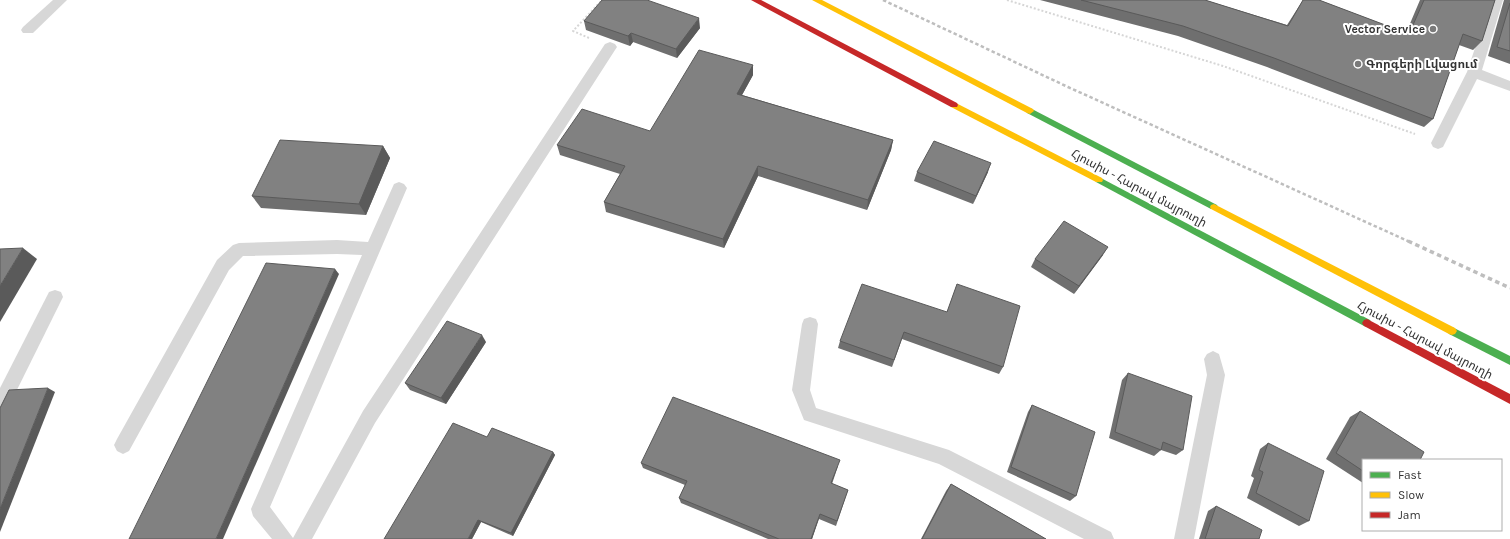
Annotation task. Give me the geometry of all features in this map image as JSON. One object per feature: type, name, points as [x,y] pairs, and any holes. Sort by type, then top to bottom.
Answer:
[{"type":"highway","name":"Հյուսիս - Հարավ մայրուղի","points":[[755,0],[867,57],[965,111],[1159,211],[1510,399]]},
{"type":"highway","name":"Հյուսիս - Հարավ մայրուղի","points":[[816,0],[1510,361]]},
{"type":"lane","points":[[28,30],[61,0]]},
{"type":"lane","points":[[1438,143],[1474,72],[1497,0]]},
{"type":"lane","points":[[302,539],[369,418],[610,47]]},
{"type":"lane","points":[[1474,72],[1510,86]]},
{"type":"lane","points":[[284,539],[260,509],[399,188]]},
{"type":"lane","points":[[123,445],[223,265],[239,250],[337,247],[372,249]]},
{"type":"lane","points":[[0,406],[55,297]]},
{"type":"lane","points":[[810,324],[801,390],[810,414],[943,456],[1104,539]]},
{"type":"lane","points":[[1184,539],[1216,375],[1213,359]]},
{"type":"path","points":[[602,0],[573,31],[610,47]]},
{"type":"path","points":[[1007,0],[1223,66],[1438,143]]},
{"type":"building","points":[[602,0],[647,0],[699,18],[676,49],[631,33],[628,36],[584,21]]},
{"type":"building","points":[[1081,0],[1205,0],[1288,26],[1303,0],[1319,0],[1409,34],[1424,0],[1495,0],[1482,41],[1463,34],[1433,119],[1274,58],[1183,26]]},
{"type":"building","points":[[1510,3],[1510,51],[1497,47]]},
{"type":"building","points":[[699,50],[753,65],[737,94],[893,140],[868,200],[758,166],[723,239],[604,202],[625,166],[557,145],[582,109],[650,131]]},
{"type":"building","points":[[280,140],[383,146],[359,204],[252,196]]},
{"type":"building","points":[[934,141],[991,163],[976,196],[917,172]]},
{"type":"building","points":[[1064,221],[1108,247],[1079,286],[1035,259]]},
{"type":"building","points":[[23,248],[0,286],[0,249]]},
{"type":"building","points":[[266,263],[335,269],[216,539],[129,539]]},
{"type":"building","points":[[862,284],[947,312],[957,284],[1020,306],[1003,367],[904,332],[894,360],[840,341]]},
{"type":"building","points":[[447,321],[482,335],[441,398],[405,383]]},
{"type":"building","points":[[1128,373],[1192,396],[1183,450],[1163,442],[1161,450],[1115,432]]},
{"type":"building","points":[[48,388],[0,509],[0,408],[9,390]]},
{"type":"building","points":[[673,397],[840,460],[831,483],[848,490],[837,521],[820,514],[811,539],[779,539],[679,498],[687,481],[641,463]]},
{"type":"building","points":[[1032,405],[1095,432],[1076,496],[1011,467]]},
{"type":"building","points":[[1360,411],[1424,452],[1420,459],[1362,459],[1362,470],[1336,453]]},
{"type":"building","points":[[453,423],[487,437],[492,428],[553,452],[511,533],[478,520],[468,539],[384,539]]},
{"type":"building","points":[[1268,443],[1324,471],[1309,521],[1256,493],[1263,472],[1259,470]]},
{"type":"building","points":[[951,484],[1046,539],[922,539]]},
{"type":"building","points":[[1216,506],[1262,530],[1259,539],[1205,539]]},
{"type":"railway","points":[[883,0],[1068,87],[1410,242]]},
{"type":"railway","points":[[1408,241],[1510,288]]},
{"type":"traffic: fast","points":[[1030,111],[1214,207]]},
{"type":"traffic: fast","points":[[1099,180],[1367,323]]},
{"type":"traffic: fast","points":[[1452,331],[1510,361]]},
{"type":"traffic: slow","points":[[816,0],[1030,111]]},
{"type":"traffic: slow","points":[[954,105],[1099,180]]},
{"type":"traffic: slow","points":[[1214,207],[1452,331]]},
{"type":"traffic: jam","points":[[755,0],[954,105]]},
{"type":"traffic: jam","points":[[1367,323],[1510,399]]},
{"type":"place","name":"Vector Service","points":[[1433,29]]},
{"type":"place","name":"Գորգերի Լվացում","points":[[1358,64]]}]
